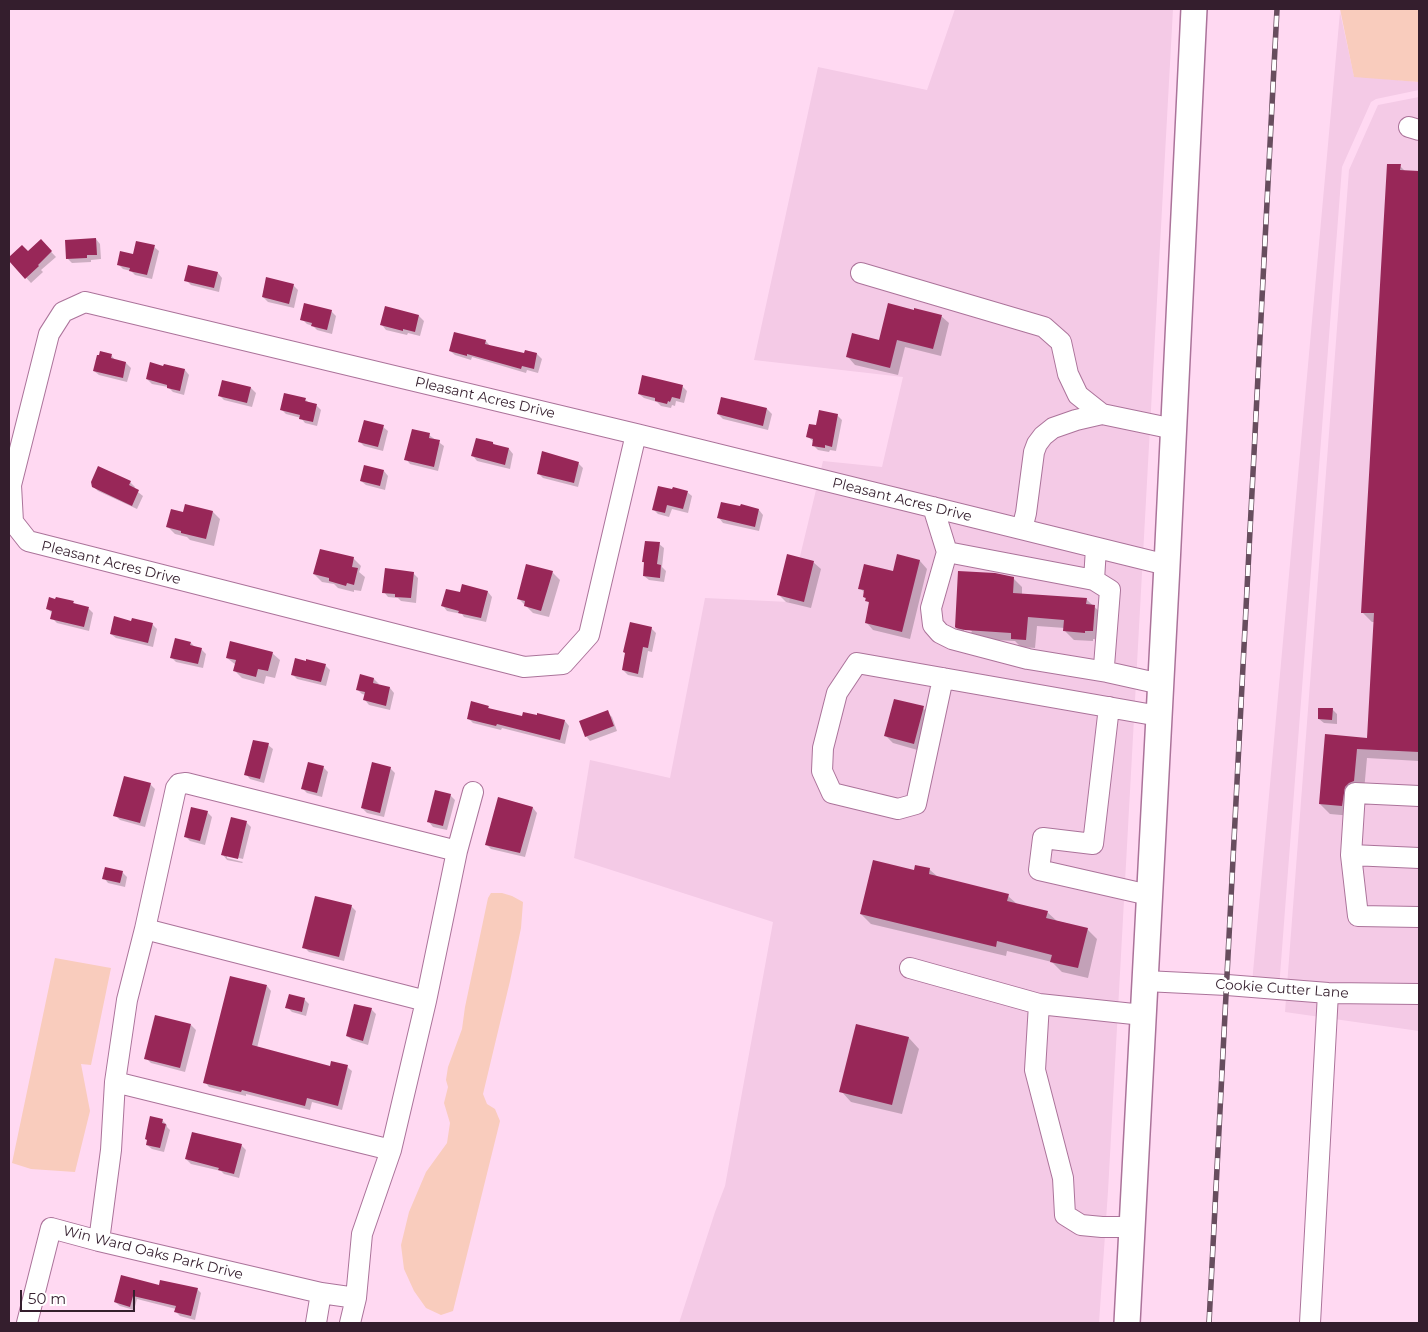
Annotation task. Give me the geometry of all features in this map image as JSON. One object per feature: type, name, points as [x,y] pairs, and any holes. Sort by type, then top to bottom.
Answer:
[{"type":"main road","points":[[1127,1323],[1194,9]]},
{"type":"street","points":[[861,272],[1044,327],[1061,342],[1068,374],[1078,395],[1102,414]]},
{"type":"street","name":"Pleasant Acres Drive","points":[[636,434],[589,635],[563,664],[524,667],[28,542],[13,522],[11,485],[49,334],[63,312],[85,302],[636,434],[1167,565]]},
{"type":"street","points":[[1022,529],[1034,452],[1043,436],[1053,428],[1102,414],[1174,429]]},
{"type":"street","points":[[933,507],[947,552],[931,608],[933,625],[940,633],[952,640],[1028,659],[1107,672],[1161,684]]},
{"type":"street","points":[[1094,580],[1096,548]]},
{"type":"street","points":[[947,552],[1094,580],[1110,590],[1104,666],[1107,672]]},
{"type":"street","points":[[943,678],[916,804],[898,809],[832,793],[822,771],[823,748],[837,693],[857,663],[943,678],[1109,707],[1159,716]]},
{"type":"street","points":[[1109,707],[1093,844],[1043,838],[1039,870],[1149,895]]},
{"type":"street","points":[[100,1241],[111,1150],[115,1082],[127,1000],[176,788],[179,784],[186,783],[457,851]]},
{"type":"street","points":[[350,1323],[356,1298],[362,1234],[391,1150],[426,1001],[457,851],[473,792]]},
{"type":"street","points":[[1419,796],[1355,793],[1351,855],[1358,916],[1419,917]]},
{"type":"street","points":[[1351,855],[1419,858]]},
{"type":"street","points":[[144,929],[426,1001]]},
{"type":"street","points":[[910,968],[1039,1004],[1143,1015]]},
{"type":"street","name":"Cookie Cutter Lane","points":[[1145,981],[1328,993],[1419,994]]},
{"type":"street","points":[[1310,1323],[1328,993]]},
{"type":"street","points":[[1039,1004],[1035,1070],[1063,1178],[1065,1215],[1081,1225],[1132,1228]]},
{"type":"street","points":[[115,1082],[391,1150]]},
{"type":"street","name":"Win Ward Oaks Park Drive","points":[[27,1323],[51,1228],[321,1293],[356,1298]]},
{"type":"street","points":[[316,1323],[321,1293]]},
{"type":"shaded area","points":[[955,9],[1173,9],[1108,1191],[1099,1323],[679,1323],[725,1186],[773,922],[574,858],[590,760],[670,778],[705,598],[789,602],[823,461],[882,467],[903,377],[754,360],[818,67],[927,90]]},
{"type":"shaded area","points":[[1340,9],[1419,9],[1419,82],[1354,77]]},
{"type":"shaded area","points":[[1340,12],[1354,76],[1419,82],[1419,90],[1376,99],[1371,102],[1342,167],[1279,988],[1252,983]]},
{"type":"shaded area","points":[[1419,97],[1419,1031],[1285,1012],[1349,170],[1378,105]]},
{"type":"shaded area","points":[[491,893],[502,893],[523,902],[521,928],[510,981],[483,1094],[487,1104],[495,1109],[500,1121],[453,1311],[441,1315],[426,1308],[414,1291],[404,1269],[401,1245],[409,1212],[426,1172],[447,1143],[450,1123],[444,1103],[448,1087],[446,1080],[448,1067],[462,1029],[488,898]]},
{"type":"shaded area","points":[[55,958],[111,968],[91,1065],[81,1064],[90,1111],[75,1172],[31,1169],[12,1163]]},
{"type":"building","points":[[1387,164],[1401,164],[1400,170],[1419,171],[1419,752],[1357,749],[1354,781],[1345,787],[1342,806],[1319,804],[1325,734],[1367,738],[1374,613],[1361,613]]},
{"type":"building","points":[[96,238],[97,255],[87,255],[87,258],[66,259],[65,240]]},
{"type":"building","points":[[41,239],[52,251],[25,279],[9,261],[9,257],[22,245],[28,251]]},
{"type":"building","points":[[136,241],[155,245],[147,275],[129,271],[130,268],[117,265],[120,251],[133,254]]},
{"type":"building","points":[[188,265],[218,272],[214,288],[184,281]]},
{"type":"building","points":[[266,277],[294,284],[289,304],[262,297]]},
{"type":"building","points":[[304,303],[332,310],[327,330],[311,326],[312,323],[300,320]]},
{"type":"building","points":[[888,303],[942,315],[933,349],[897,340],[890,368],[846,357],[852,333],[879,340]]},
{"type":"building","points":[[385,306],[419,315],[415,332],[380,325]]},
{"type":"building","points":[[454,332],[486,340],[485,344],[524,353],[525,350],[537,353],[534,369],[522,366],[521,369],[449,351]]},
{"type":"building","points":[[100,351],[112,354],[111,358],[126,362],[123,378],[93,371],[97,355],[99,355]]},
{"type":"building","points":[[150,362],[185,369],[180,391],[146,379]]},
{"type":"building","points":[[642,375],[683,385],[680,399],[672,397],[667,404],[655,401],[655,398],[638,394]]},
{"type":"building","points":[[222,380],[251,387],[247,403],[218,396]]},
{"type":"building","points":[[284,393],[306,398],[305,401],[317,404],[313,422],[299,419],[300,415],[280,410]]},
{"type":"building","points":[[721,397],[767,408],[763,426],[717,414]]},
{"type":"building","points":[[819,410],[838,414],[832,447],[825,445],[825,448],[812,446],[813,439],[806,437],[809,424],[816,425]]},
{"type":"building","points":[[364,420],[384,425],[378,447],[358,442]]},
{"type":"building","points":[[412,429],[430,433],[429,438],[440,440],[434,467],[404,460]]},
{"type":"building","points":[[476,438],[509,448],[505,465],[471,456]]},
{"type":"building","points":[[542,451],[579,462],[574,483],[537,474]]},
{"type":"building","points":[[364,465],[384,470],[380,486],[360,481]]},
{"type":"building","points":[[98,466],[131,481],[129,485],[139,490],[132,506],[92,487],[91,482]]},
{"type":"building","points":[[658,486],[688,491],[683,509],[667,505],[665,513],[652,510]]},
{"type":"building","points":[[721,502],[740,506],[741,504],[759,509],[755,527],[717,518]]},
{"type":"building","points":[[185,504],[213,511],[206,539],[166,527],[171,509],[183,512]]},
{"type":"building","points":[[645,541],[660,542],[657,564],[661,565],[660,578],[643,576],[644,562],[642,562]]},
{"type":"building","points":[[320,549],[354,557],[352,567],[358,568],[354,585],[347,583],[346,586],[329,581],[329,578],[313,574]]},
{"type":"building","points":[[787,554],[814,561],[804,602],[777,595]]},
{"type":"building","points":[[897,554],[920,560],[902,632],[865,623],[869,602],[865,601],[866,598],[863,597],[864,590],[858,589],[864,564],[893,571]]},
{"type":"building","points":[[526,564],[553,571],[541,611],[524,606],[525,601],[517,599]]},
{"type":"building","points":[[385,568],[414,572],[411,598],[395,597],[395,594],[382,593]]},
{"type":"building","points":[[958,571],[995,573],[1014,577],[1013,593],[1087,598],[1086,604],[1095,605],[1093,631],[1085,631],[1085,633],[1063,631],[1064,620],[1028,617],[1026,640],[1011,639],[1011,633],[956,628]]},
{"type":"building","points":[[462,584],[488,591],[481,618],[458,613],[459,611],[441,606],[446,589],[460,592]]},
{"type":"building","points":[[49,597],[74,601],[73,603],[89,607],[84,627],[50,619],[52,611],[46,609]]},
{"type":"building","points":[[114,616],[131,621],[132,618],[153,623],[148,643],[110,634]]},
{"type":"building","points":[[630,622],[652,627],[648,648],[643,647],[638,674],[622,670],[625,653],[623,652]]},
{"type":"building","points":[[175,638],[191,642],[190,645],[202,648],[198,664],[170,658]]},
{"type":"building","points":[[230,641],[273,652],[268,671],[258,669],[256,677],[233,671],[236,660],[226,658]]},
{"type":"building","points":[[295,658],[326,664],[321,682],[291,675]]},
{"type":"building","points":[[360,674],[374,678],[373,683],[390,687],[386,706],[363,700],[365,692],[356,690]]},
{"type":"building","points":[[894,699],[924,706],[914,744],[884,736]]},
{"type":"building","points":[[471,701],[489,706],[488,708],[522,716],[523,712],[537,715],[537,713],[565,720],[560,740],[497,724],[496,726],[467,719]]},
{"type":"building","points":[[1318,708],[1333,708],[1332,720],[1318,719]]},
{"type":"building","points":[[608,710],[614,726],[585,737],[579,721]]},
{"type":"building","points":[[253,740],[269,743],[260,779],[244,775]]},
{"type":"building","points":[[308,762],[324,766],[317,793],[301,789]]},
{"type":"building","points":[[372,762],[391,767],[380,813],[361,808]]},
{"type":"building","points":[[124,776],[151,783],[140,823],[113,816]]},
{"type":"building","points":[[435,790],[451,794],[443,826],[427,822]]},
{"type":"building","points":[[498,797],[533,807],[520,853],[485,845]]},
{"type":"building","points":[[191,807],[208,811],[200,841],[184,837]]},
{"type":"building","points":[[231,817],[247,821],[238,859],[221,855]]},
{"type":"building","points":[[873,860],[914,870],[915,865],[930,868],[929,874],[1009,894],[1007,901],[1048,911],[1046,918],[1088,928],[1078,968],[1050,962],[1052,955],[997,941],[996,947],[860,914]]},
{"type":"building","points":[[105,867],[123,871],[120,883],[102,879]]},
{"type":"building","points":[[315,896],[352,905],[339,957],[302,948]]},
{"type":"building","points":[[230,976],[267,985],[252,1045],[330,1066],[331,1061],[348,1065],[338,1106],[307,1098],[305,1106],[242,1090],[241,1092],[203,1083]]},
{"type":"building","points":[[289,994],[305,998],[302,1012],[285,1008]]},
{"type":"building","points":[[354,1004],[372,1008],[363,1041],[346,1036]]},
{"type":"building","points":[[155,1015],[191,1024],[180,1068],[144,1059]]},
{"type":"building","points":[[856,1024],[909,1037],[892,1105],[839,1092]]},
{"type":"building","points":[[150,1116],[163,1119],[162,1123],[166,1124],[160,1148],[146,1145],[147,1140],[145,1139]]},
{"type":"building","points":[[192,1132],[242,1144],[234,1174],[185,1159]]},
{"type":"building","points":[[121,1275],[159,1285],[160,1280],[198,1288],[191,1316],[174,1312],[176,1306],[133,1296],[130,1307],[114,1302]]},
{"type":"railway","points":[[1209,1323],[1277,9]]}]
